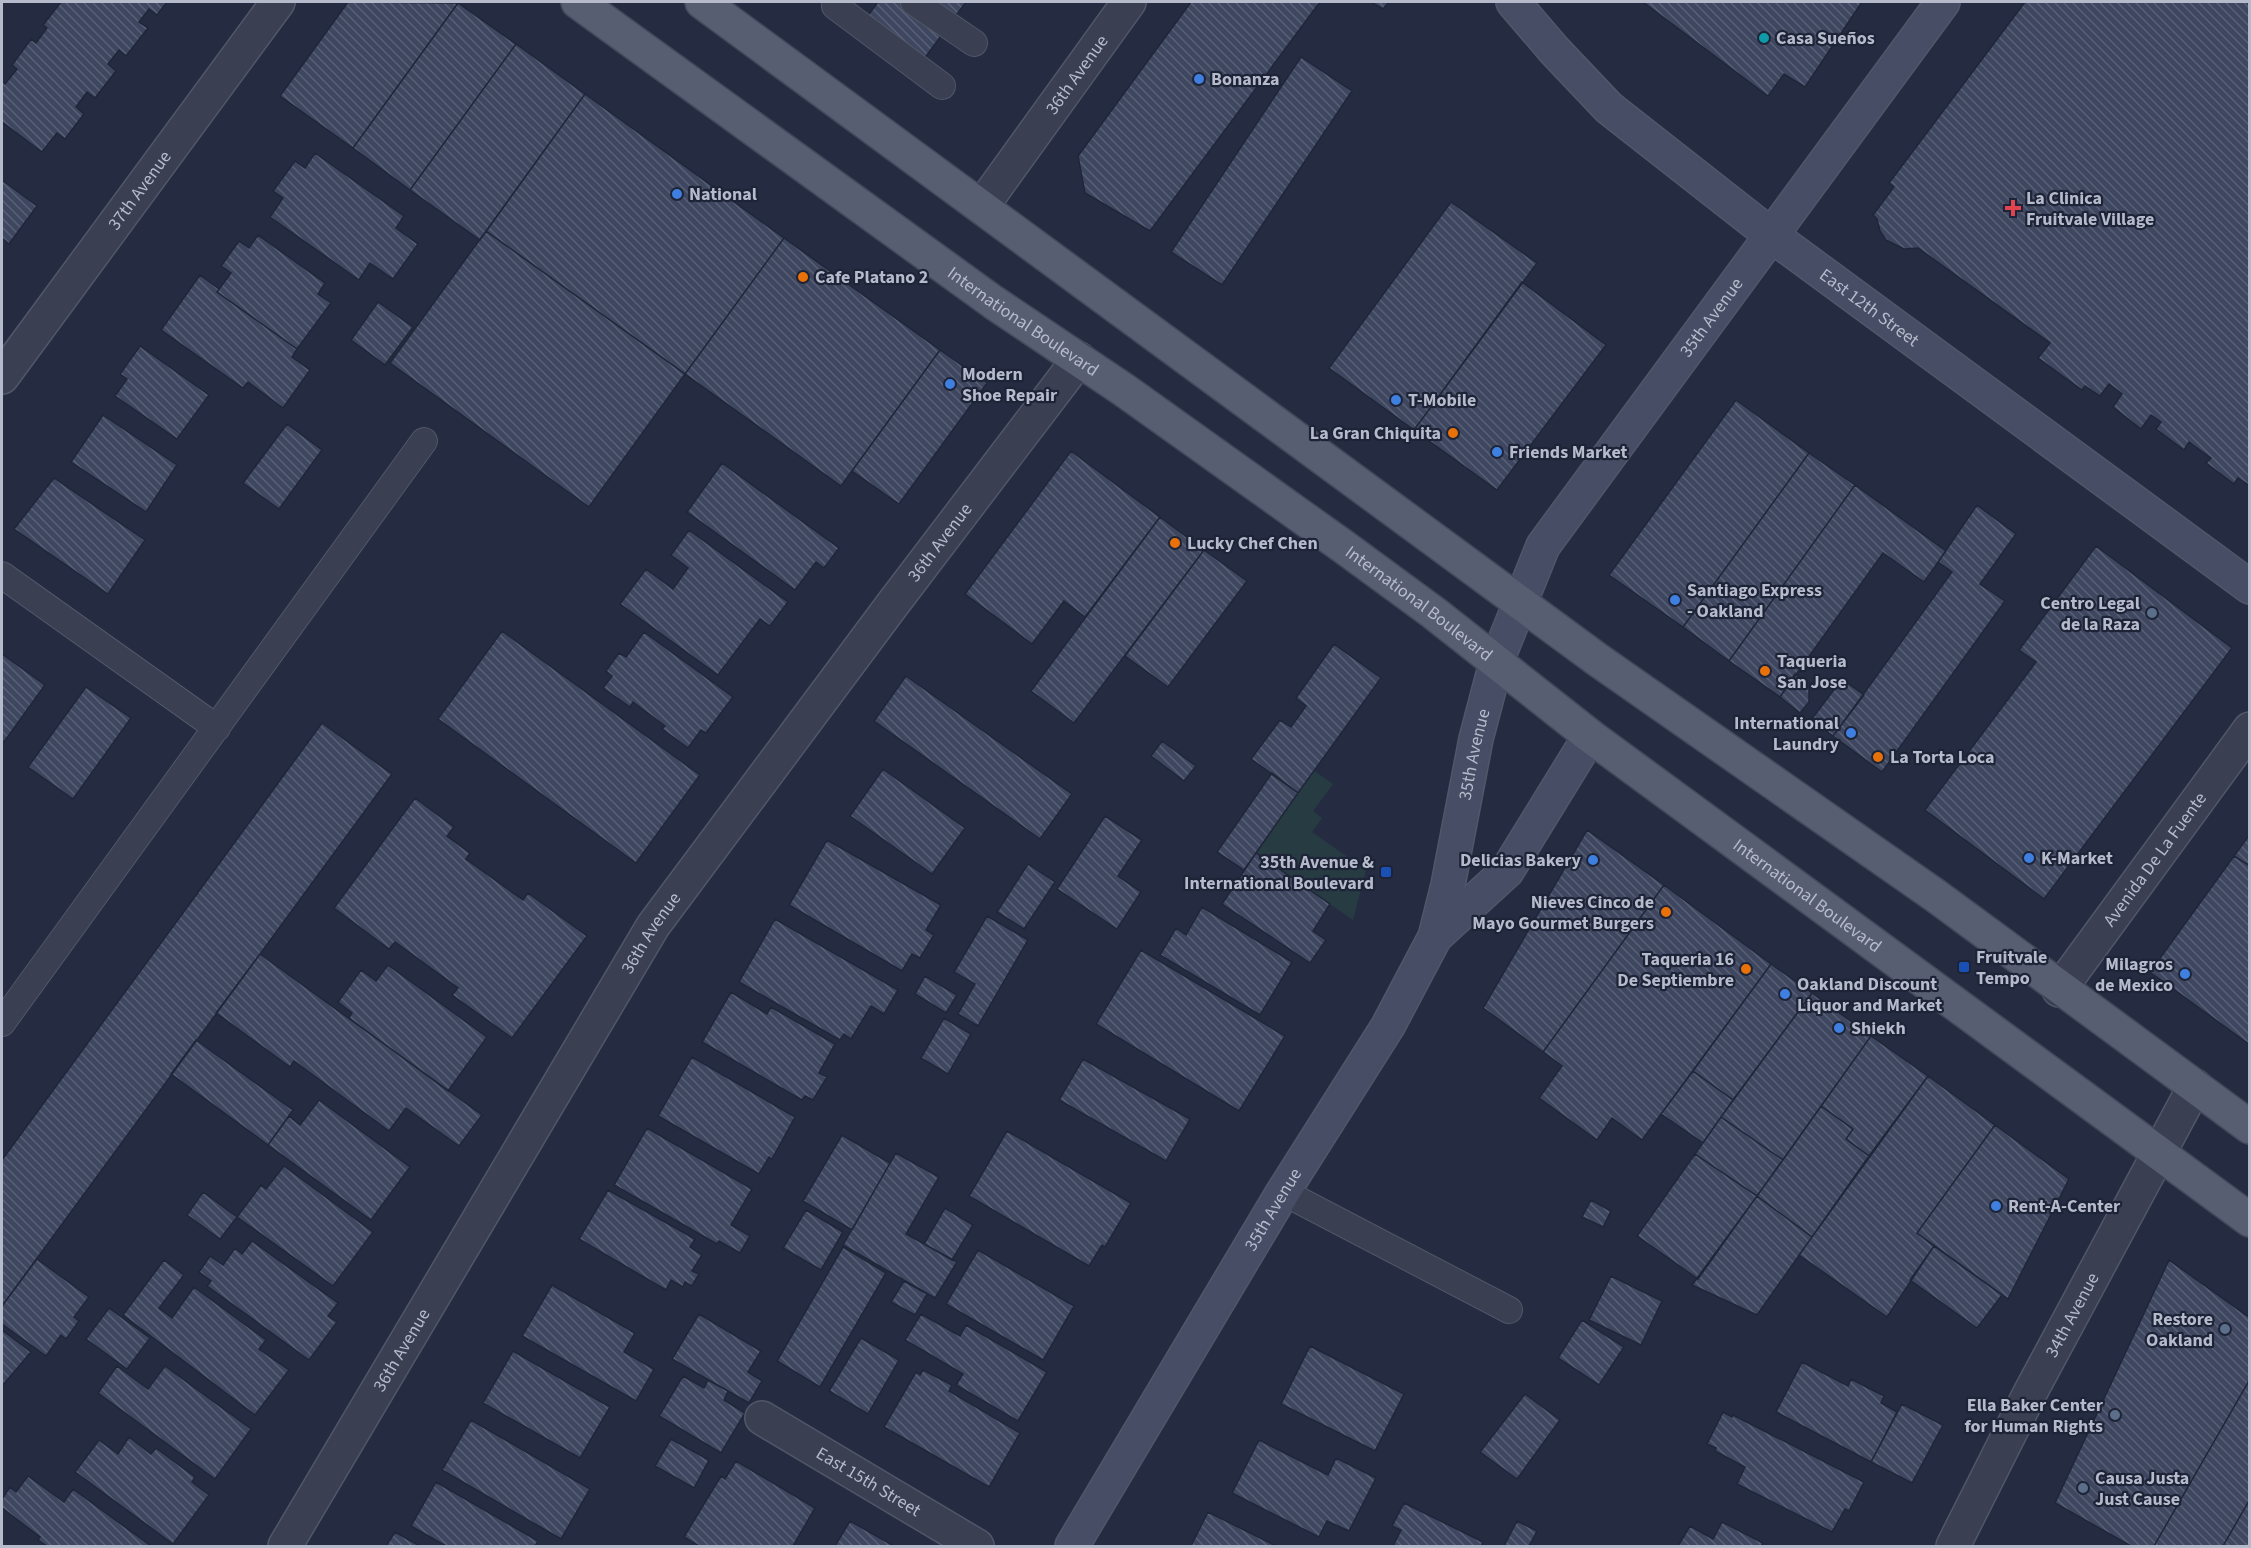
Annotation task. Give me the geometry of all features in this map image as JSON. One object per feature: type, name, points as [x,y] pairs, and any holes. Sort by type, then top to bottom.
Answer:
[{"type":"main road","name":"International Boulevard","points":[[578,2],[993,302],[1344,547],[1434,613],[1590,736],[2250,1220]]},
{"type":"main road","points":[[702,2],[1519,602],[1647,695],[1936,896],[2059,990],[2250,1127]]},
{"type":"main road","name":"East 12th Street","points":[[1514,2],[1554,50],[1609,108],[1771,235],[2250,586]]},
{"type":"main road","name":"35th Avenue","points":[[1072,1546],[1283,1192],[1388,1026],[1436,937],[1476,739],[1496,663],[1543,546],[1943,2]]},
{"type":"main road","points":[[1436,937],[1507,872],[1590,736]]},
{"type":"street","name":"37th Avenue","points":[[2,377],[278,2]]},
{"type":"street","name":"36th Avenue","points":[[982,206],[1129,2]]},
{"type":"street","name":"36th Avenue","points":[[285,1546],[653,926],[892,605],[1079,360]]},
{"type":"street","name":"Avenida De La Fuente","points":[[2059,990],[2250,729]]},
{"type":"street","name":"34th Avenue","points":[[1953,1546],[2030,1392],[2194,1086]]},
{"type":"street","name":"East 15th Street","points":[[762,1418],[977,1546]]},
{"type":"lane","points":[[914,2],[974,43]]},
{"type":"lane","points":[[835,6],[942,86]]},
{"type":"lane","points":[[2,1023],[424,441]]},
{"type":"lane","points":[[2,575],[217,728]]},
{"type":"lane","points":[[1283,1192],[1509,1310]]},
{"type":"shaded area","points":[[1313,770],[1333,784],[1313,811],[1322,818],[1312,832],[1366,870],[1353,920],[1256,853]]},
{"type":"building","points":[[61,2],[167,2],[157,15],[149,9],[139,22],[148,28],[126,56],[119,50],[108,64],[116,71],[95,98],[87,92],[76,107],[84,114],[65,139],[57,133],[42,152],[2,122],[2,81],[5,84],[17,69],[12,65],[31,39],[36,43],[47,28],[43,25]]},
{"type":"building","points":[[348,2],[458,3],[353,148],[280,96]]},
{"type":"building","points":[[878,2],[966,2],[913,74],[855,33]]},
{"type":"building","name":"Bonanza","points":[[1191,2],[1320,2],[1150,231],[1085,193],[1078,156]]},
{"type":"building","points":[[1371,2],[1389,2],[1383,9]]},
{"type":"building","name":"Casa Sueños","points":[[1643,2],[1862,2],[1805,87],[1784,74],[1768,96]]},
{"type":"building","points":[[2025,2],[2250,2],[2250,486],[2238,478],[2234,484],[2206,463],[2211,458],[2189,442],[2184,450],[2156,429],[2161,422],[2151,415],[2141,429],[2113,407],[2122,394],[2109,384],[2100,396],[2085,386],[2082,390],[2038,358],[2050,343],[1918,248],[1904,249],[1886,240],[1880,231],[1877,219],[1873,215],[1894,187],[1889,183]]},
{"type":"building","points":[[458,3],[516,44],[410,190],[353,148]]},
{"type":"building","points":[[516,44],[585,94],[480,240],[410,190]]},
{"type":"building","points":[[1301,57],[1352,91],[1222,285],[1171,252]]},
{"type":"building","points":[[585,94],[784,238],[685,374],[486,231]]},
{"type":"building","points":[[315,153],[404,216],[396,228],[418,244],[393,279],[370,263],[359,280],[270,217],[283,198],[273,191],[295,161],[305,168]]},
{"type":"building","points":[[2,180],[37,206],[9,244],[2,238]]},
{"type":"building","points":[[1451,202],[1537,263],[1414,430],[1329,368]]},
{"type":"building","points":[[486,231],[685,374],[589,507],[390,363]]},
{"type":"building","points":[[258,235],[325,283],[318,294],[331,303],[297,349],[217,292],[231,273],[221,266],[239,241],[249,248]]},
{"type":"building","points":[[784,238],[940,350],[841,486],[685,374]]},
{"type":"building","points":[[200,275],[219,289],[217,292],[297,349],[292,357],[310,370],[283,408],[248,382],[243,388],[161,330]]},
{"type":"building","points":[[1522,282],[1606,345],[1497,490],[1414,430]]},
{"type":"building","points":[[378,302],[413,327],[385,365],[351,340]]},
{"type":"building","points":[[140,346],[209,395],[177,439],[115,396],[127,379],[120,374]]},
{"type":"building","points":[[940,350],[987,383],[899,504],[852,471]]},
{"type":"building","points":[[1736,400],[1809,453],[1683,627],[1609,575]]},
{"type":"building","points":[[103,415],[177,465],[146,512],[71,462]]},
{"type":"building","points":[[287,424],[322,450],[279,509],[243,483]]},
{"type":"building","points":[[1071,451],[1160,517],[1085,617],[1064,601],[1032,644],[965,594]]},
{"type":"building","points":[[1809,453],[1855,485],[1729,661],[1683,627]]},
{"type":"building","points":[[722,463],[839,548],[824,568],[816,562],[795,590],[687,512]]},
{"type":"building","points":[[54,478],[145,540],[108,594],[14,529]]},
{"type":"building","points":[[1855,485],[1946,551],[1924,582],[1883,553],[1780,697],[1729,661]]},
{"type":"building","points":[[1977,505],[2016,534],[1980,584],[2005,601],[1882,772],[1833,736],[1952,572],[1938,562]]},
{"type":"building","points":[[1160,517],[1204,550],[1074,723],[1031,691]]},
{"type":"building","points":[[689,530],[788,602],[770,626],[760,619],[718,675],[620,604],[646,569],[673,589],[688,568],[671,555]]},
{"type":"building","points":[[2096,546],[2232,648],[2044,899],[1925,810],[2036,662],[2019,650]]},
{"type":"building","points":[[1204,550],[1247,581],[1168,687],[1125,656]]},
{"type":"building","points":[[502,631],[700,775],[636,863],[438,719]]},
{"type":"building","points":[[644,632],[733,697],[706,733],[701,730],[688,748],[662,729],[665,726],[633,702],[630,707],[603,688],[612,676],[606,671],[619,653],[626,657]]},
{"type":"building","points":[[1334,644],[1381,678],[1298,793],[1251,759],[1280,720],[1291,727],[1306,706],[1296,698]]},
{"type":"building","points":[[2,654],[45,685],[4,742],[2,740]]},
{"type":"building","points":[[1795,674],[1809,684],[1809,702],[1800,713],[1780,697]]},
{"type":"building","points":[[906,676],[1072,794],[1040,839],[874,721]]},
{"type":"building","points":[[1842,679],[1864,695],[1833,736],[1811,720]]},
{"type":"building","points":[[86,687],[131,718],[73,799],[28,767]]},
{"type":"building","points":[[322,723],[392,774],[2,1306],[2,1160]]},
{"type":"building","points":[[1162,741],[1196,766],[1184,781],[1151,756]]},
{"type":"building","points":[[883,769],[965,828],[932,874],[850,816]]},
{"type":"building","points":[[1272,773],[1298,793],[1244,870],[1217,852]]},
{"type":"building","points":[[415,798],[454,827],[447,836],[470,853],[466,859],[523,900],[528,893],[587,936],[512,1038],[452,995],[458,988],[395,942],[389,949],[334,908]]},
{"type":"building","points":[[1105,816],[1142,840],[1118,876],[1141,892],[1117,929],[1057,889]]},
{"type":"building","points":[[1587,830],[1664,885],[1543,1052],[1483,1008]]},
{"type":"building","points":[[2250,834],[2250,866],[2234,856]]},
{"type":"building","points":[[827,840],[941,905],[926,930],[934,935],[920,958],[912,954],[902,971],[789,905]]},
{"type":"building","points":[[1256,853],[1330,904],[1313,931],[1326,940],[1310,963],[1222,904]]},
{"type":"building","points":[[2234,856],[2250,866],[2250,1045],[2150,972]]},
{"type":"building","points":[[1028,864],[1055,882],[1024,929],[997,912]]},
{"type":"building","points":[[1664,885],[1771,964],[1642,1140],[1612,1118],[1597,1140],[1539,1098],[1562,1066],[1543,1052]]},
{"type":"building","points":[[1202,907],[1292,962],[1260,1015],[1160,955],[1176,928],[1186,935]]},
{"type":"building","points":[[987,916],[1028,940],[978,1026],[958,1014],[975,984],[954,972]]},
{"type":"building","points":[[775,919],[898,990],[884,1014],[871,1006],[851,1039],[844,1034],[840,1040],[739,982]]},
{"type":"building","points":[[1141,950],[1285,1036],[1239,1111],[1096,1024]]},
{"type":"building","points":[[260,954],[482,1115],[459,1146],[406,1108],[389,1131],[294,1061],[290,1067],[216,1013]]},
{"type":"building","points":[[1771,964],[1812,993],[1733,1100],[1693,1071]]},
{"type":"building","points":[[388,965],[487,1037],[448,1091],[349,1018],[352,1013],[338,1002],[361,970],[376,981]]},
{"type":"building","points":[[925,976],[957,995],[946,1013],[915,994]]},
{"type":"building","points":[[731,992],[767,1014],[771,1007],[835,1044],[819,1073],[827,1077],[813,1100],[805,1096],[802,1100],[702,1042]]},
{"type":"building","points":[[1812,993],[1871,1036],[1783,1160],[1721,1117]]},
{"type":"building","points":[[944,1018],[971,1034],[948,1074],[921,1058]]},
{"type":"building","points":[[1871,1036],[1928,1076],[1869,1156],[1846,1139],[1853,1129],[1821,1106]]},
{"type":"building","points":[[196,1040],[293,1110],[268,1145],[171,1074]]},
{"type":"building","points":[[692,1057],[795,1117],[772,1159],[769,1157],[759,1174],[658,1116]]},
{"type":"building","points":[[1083,1059],[1190,1119],[1166,1161],[1059,1100]]},
{"type":"building","points":[[1693,1071],[1733,1100],[1703,1143],[1661,1114]]},
{"type":"building","points":[[1928,1076],[1995,1125],[1917,1233],[1934,1246],[1887,1317],[1799,1255]]},
{"type":"building","points":[[319,1100],[410,1167],[371,1220],[268,1145],[289,1116],[300,1125]]},
{"type":"building","points":[[1821,1106],[1853,1129],[1846,1139],[1869,1156],[1812,1237],[1757,1196]]},
{"type":"building","points":[[1721,1117],[1783,1160],[1757,1196],[1695,1154]]},
{"type":"building","name":"Rent-A-Center","points":[[1995,1125],[2069,1179],[2008,1299],[1917,1233]]},
{"type":"building","points":[[647,1128],[752,1189],[731,1225],[750,1236],[740,1253],[719,1241],[717,1244],[614,1185]]},
{"type":"building","points":[[1007,1131],[1131,1203],[1105,1247],[1102,1245],[1089,1266],[969,1196]]},
{"type":"building","points":[[842,1135],[890,1163],[852,1230],[803,1201]]},
{"type":"building","points":[[896,1153],[939,1177],[906,1234],[957,1262],[935,1298],[843,1245]]},
{"type":"building","points":[[1695,1154],[1757,1196],[1698,1279],[1637,1236]]},
{"type":"building","points":[[284,1166],[373,1232],[333,1286],[237,1217],[261,1185],[266,1189]]},
{"type":"building","points":[[608,1190],[695,1239],[690,1247],[702,1255],[692,1271],[699,1274],[692,1286],[685,1282],[683,1287],[671,1280],[666,1290],[579,1239]]},
{"type":"building","points":[[203,1192],[237,1217],[220,1239],[187,1215]]},
{"type":"building","points":[[1757,1196],[1812,1237],[1757,1315],[1692,1285]]},
{"type":"building","points":[[1591,1200],[1611,1211],[1603,1227],[1582,1217]]},
{"type":"building","points":[[945,1208],[973,1225],[952,1260],[924,1244]]},
{"type":"building","points":[[806,1210],[843,1232],[821,1270],[783,1248]]},
{"type":"building","points":[[252,1241],[338,1303],[328,1316],[337,1322],[309,1360],[207,1286],[211,1281],[199,1272],[210,1256],[223,1265],[235,1248],[242,1254]]},
{"type":"building","points":[[1934,1246],[2002,1295],[1977,1328],[1910,1280]]},
{"type":"building","points":[[843,1247],[886,1273],[820,1387],[777,1361]]},
{"type":"building","points":[[978,1250],[1074,1306],[1043,1360],[946,1304]]},
{"type":"building","points":[[37,1259],[89,1297],[74,1317],[79,1321],[66,1339],[61,1335],[46,1356],[2,1324],[2,1306]]},
{"type":"building","points":[[164,1260],[184,1275],[159,1308],[172,1318],[194,1287],[266,1340],[259,1349],[289,1370],[255,1415],[123,1315]]},
{"type":"building","points":[[2169,1260],[2250,1318],[2250,1379],[2154,1546],[2131,1546],[2055,1503]]},
{"type":"building","points":[[1611,1276],[1662,1301],[1641,1345],[1589,1320]]},
{"type":"building","points":[[904,1281],[927,1294],[915,1315],[891,1302]]},
{"type":"building","points":[[552,1285],[635,1333],[624,1352],[654,1369],[636,1401],[522,1336]]},
{"type":"building","points":[[109,1308],[150,1338],[127,1369],[86,1339]]},
{"type":"building","points":[[699,1314],[761,1351],[748,1372],[762,1381],[749,1403],[672,1359]]},
{"type":"building","points":[[921,1314],[960,1336],[966,1325],[1047,1372],[1018,1421],[956,1385],[963,1374],[905,1340]]},
{"type":"building","points":[[1582,1320],[1624,1347],[1599,1385],[1558,1358]]},
{"type":"building","points":[[2,1330],[31,1352],[2,1386]]},
{"type":"building","points":[[861,1338],[899,1360],[868,1414],[829,1391]]},
{"type":"building","points":[[1310,1346],[1404,1394],[1375,1451],[1281,1404]]},
{"type":"building","points":[[513,1351],[610,1407],[580,1458],[483,1403]]},
{"type":"building","points":[[1802,1362],[1848,1386],[1851,1379],[1884,1396],[1881,1403],[1897,1412],[1871,1462],[1776,1412]]},
{"type":"building","points":[[117,1366],[148,1389],[165,1366],[251,1429],[215,1479],[98,1393]]},
{"type":"building","points":[[923,1370],[952,1385],[949,1391],[1020,1433],[989,1487],[884,1427],[916,1372],[920,1375]]},
{"type":"building","points":[[683,1376],[704,1388],[708,1380],[728,1391],[724,1400],[745,1413],[721,1453],[659,1416]]},
{"type":"building","points":[[2250,1379],[2250,1499],[2223,1546],[2154,1546]]},
{"type":"building","points":[[1525,1394],[1560,1420],[1517,1479],[1480,1452]]},
{"type":"building","points":[[1902,1404],[1943,1425],[1912,1483],[1871,1462]]},
{"type":"building","points":[[1723,1412],[1864,1482],[1849,1511],[1845,1509],[1832,1532],[1737,1484],[1745,1467],[1715,1451],[1716,1448],[1707,1444]]},
{"type":"building","points":[[471,1420],[590,1489],[561,1539],[442,1470]]},
{"type":"building","points":[[129,1437],[151,1454],[156,1448],[195,1477],[192,1482],[209,1495],[173,1544],[75,1472],[99,1440],[118,1454]]},
{"type":"building","points":[[671,1439],[709,1460],[694,1488],[655,1466]]},
{"type":"building","points":[[1259,1440],[1328,1475],[1336,1458],[1376,1478],[1349,1531],[1327,1521],[1319,1537],[1232,1493]]},
{"type":"building","points":[[736,1461],[815,1508],[793,1546],[699,1546],[684,1537],[721,1476],[725,1479]]},
{"type":"building","points":[[28,1476],[64,1502],[73,1489],[151,1546],[47,1546],[38,1540],[40,1537],[2,1508],[2,1499],[10,1487],[16,1492]]},
{"type":"building","points":[[436,1482],[538,1541],[535,1546],[446,1546],[411,1526]]},
{"type":"building","points":[[2250,1499],[2250,1546],[2223,1546]]},
{"type":"building","points":[[1404,1503],[1483,1542],[1481,1546],[1393,1546],[1401,1530],[1392,1526]]},
{"type":"building","points":[[1208,1512],[1276,1546],[1191,1546]]},
{"type":"building","points":[[850,1521],[894,1546],[835,1546]]},
{"type":"building","points":[[1517,1521],[1537,1531],[1529,1546],[1504,1546]]},
{"type":"building","points":[[1722,1522],[1763,1543],[1761,1546],[1678,1546],[1690,1526],[1713,1539]]},
{"type":"building","points":[[395,1532],[420,1546],[386,1546]]},
{"type":"place","name":"Casa Sueños","points":[[1764,38]]},
{"type":"place","name":"Bonanza","points":[[1199,79]]},
{"type":"place","name":"National","points":[[677,194]]},
{"type":"place","name":"La Clinica Fruitvale Village","points":[[2013,208]]},
{"type":"place","name":"Cafe Platano 2","points":[[803,277]]},
{"type":"place","name":"Modern Shoe Repair","points":[[950,384]]},
{"type":"place","name":"T-Mobile","points":[[1396,400]]},
{"type":"place","name":"La Gran Chiquita","points":[[1453,433]]},
{"type":"place","name":"Friends Market","points":[[1497,452]]},
{"type":"place","name":"Lucky Chef Chen","points":[[1175,543]]},
{"type":"place","name":"Santiago Express - Oakland","points":[[1675,600]]},
{"type":"place","name":"Centro Legal de la Raza","points":[[2152,613]]},
{"type":"place","name":"Taqueria San Jose","points":[[1765,671]]},
{"type":"place","name":"International Laundry","points":[[1851,733]]},
{"type":"place","name":"La Torta Loca","points":[[1878,757]]},
{"type":"place","name":"K-Market","points":[[2029,858]]},
{"type":"place","name":"Delicias Bakery","points":[[1593,860]]},
{"type":"place","name":"35th Avenue & International Boulevard","points":[[1386,872]]},
{"type":"place","name":"Nieves Cinco de Mayo Gourmet Burgers","points":[[1666,912]]},
{"type":"place","name":"Fruitvale Tempo","points":[[1964,967]]},
{"type":"place","name":"Taqueria 16 De Septiembre","points":[[1746,969]]},
{"type":"place","name":"Milagros de Mexico","points":[[2185,974]]},
{"type":"place","name":"Oakland Discount Liquor and Market","points":[[1785,994]]},
{"type":"place","name":"Shiekh","points":[[1839,1028]]},
{"type":"place","name":"Rent-A-Center","points":[[1996,1206]]},
{"type":"place","name":"Restore Oakland","points":[[2225,1329]]},
{"type":"place","name":"Ella Baker Center for Human Rights","points":[[2115,1415]]},
{"type":"place","name":"Causa Justa Just Cause","points":[[2083,1488]]}]
